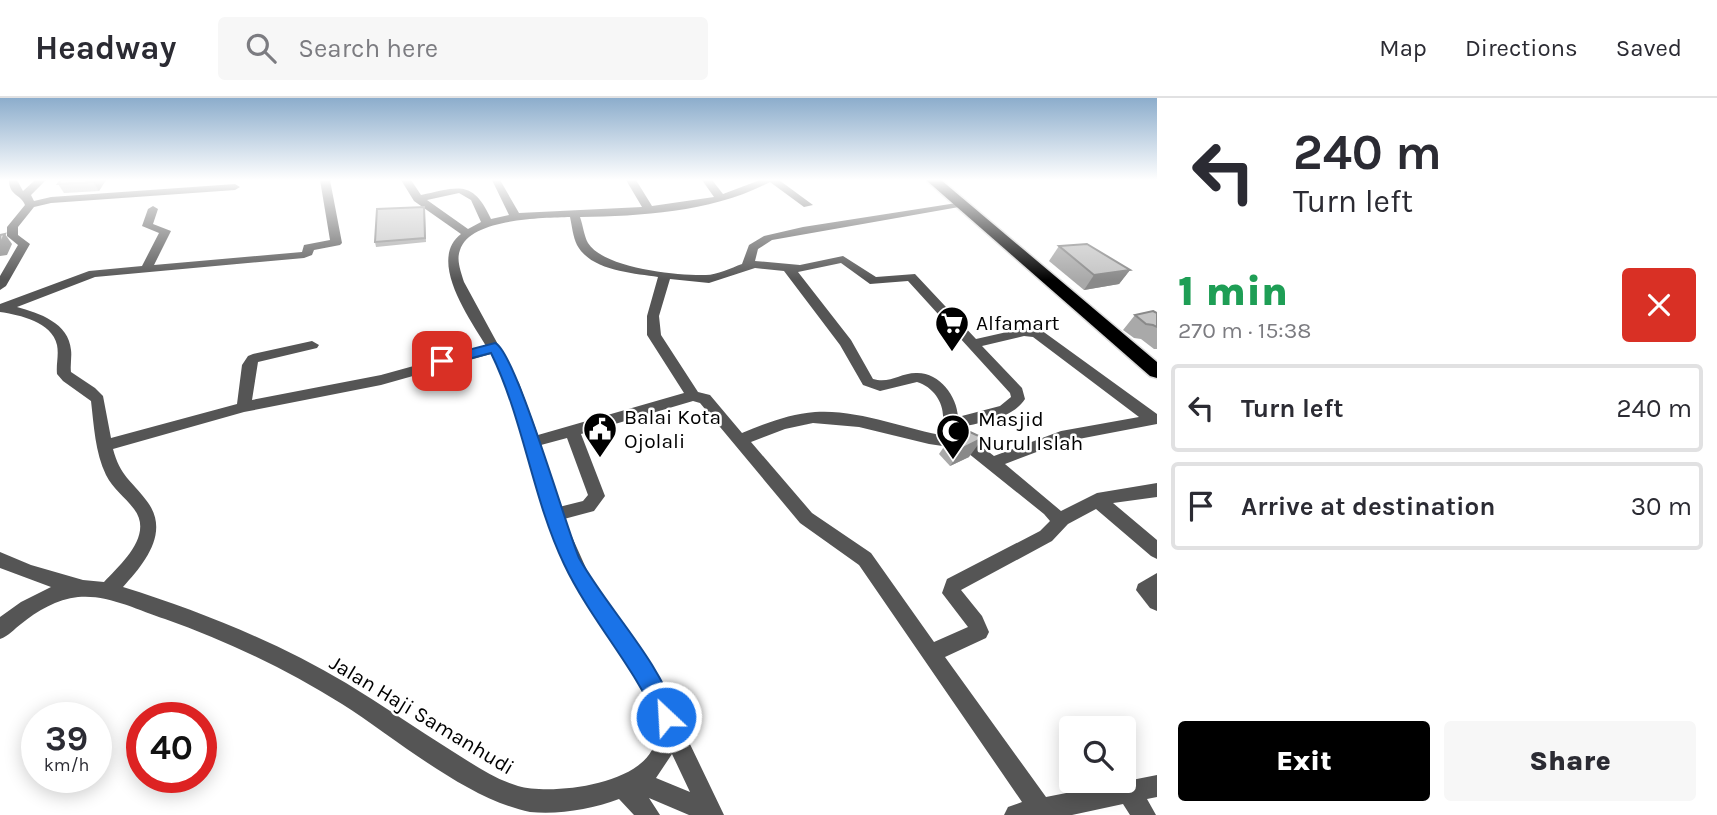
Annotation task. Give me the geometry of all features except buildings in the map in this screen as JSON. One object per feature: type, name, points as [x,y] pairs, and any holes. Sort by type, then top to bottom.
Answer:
[{"type":"highway","points":[[970,213],[1157,372]]},
{"type":"street","points":[[0,286],[24,244],[13,236],[12,227],[20,213]]},
{"type":"street","points":[[146,270],[165,231],[147,226],[151,213]]},
{"type":"street","points":[[2,308],[93,274],[306,255],[309,247],[336,243],[331,213]]},
{"type":"street","points":[[439,213],[468,234]]},
{"type":"street","points":[[482,213],[488,225]]},
{"type":"street","points":[[580,213],[515,216],[488,225],[468,234],[455,244],[454,262],[472,313],[512,381],[554,515],[572,561],[587,590],[662,703],[711,813]]},
{"type":"street","points":[[747,267],[753,247],[783,234],[904,213]]},
{"type":"street","points":[[573,214],[583,245],[599,259],[615,266],[709,279],[761,264],[789,269],[810,268],[843,259],[874,281],[911,277],[1017,392],[1018,399],[1005,410],[951,425]]},
{"type":"street","points":[[0,241],[19,239]]},
{"type":"street","points":[[789,269],[846,343],[868,382],[881,386],[917,376],[924,377],[950,404],[949,429],[1050,509],[1060,520]]},
{"type":"street","points":[[665,275],[653,316],[654,335],[693,396]]},
{"type":"street","points":[[2,308],[50,326],[62,336],[65,349],[64,374],[69,380],[93,392],[98,400],[105,446],[116,478],[148,517],[149,531],[142,550],[107,592]]},
{"type":"street","points":[[972,344],[1024,332],[1036,333],[1154,419]]},
{"type":"street","points":[[244,407],[249,365],[253,359],[312,345]]},
{"type":"street","points":[[105,446],[244,407],[381,380],[495,348]]},
{"type":"street","points":[[533,442],[693,396],[705,399],[811,524],[859,553],[933,652],[1040,809]]},
{"type":"street","points":[[740,440],[790,421],[824,417],[868,423],[944,442],[964,443]]},
{"type":"street","points":[[992,463],[1061,437],[1154,419]]},
{"type":"street","points":[[554,515],[588,506],[597,496],[572,431]]},
{"type":"street","points":[[933,652],[979,632],[975,622],[954,599],[951,588],[1046,536],[1057,527],[1060,520],[1083,505],[1097,500],[1157,490]]},
{"type":"street","points":[[1097,500],[1157,551]]},
{"type":"street","points":[[0,560],[28,572],[82,587]]},
{"type":"street","points":[[1157,581],[1145,588],[1157,602]]},
{"type":"street","name":"Jalan Haji Samanhudi","points":[[0,630],[23,609],[43,600],[82,587],[107,592],[215,629],[269,652],[321,680],[497,790],[533,801],[559,803],[628,784]]},
{"type":"street","points":[[628,784],[653,764],[664,748],[667,736],[666,717]]},
{"type":"street","points":[[628,784],[711,813]]},
{"type":"street","points":[[628,784],[631,793],[648,815]]},
{"type":"street","points":[[1136,790],[1157,786]]},
{"type":"street","points":[[1016,815],[1123,793]]},
{"type":"street","points":[[1129,793],[1144,815]]},
{"type":"place","name":"Alfamart","points":[[952,353]]},
{"type":"place","name":"Balai Kota Ojolali","points":[[600,459]]},
{"type":"place","name":"Masjid Nurul Islah","points":[[953,461]]},
{"type":"route","points":[[442,361],[495,348],[512,381],[561,535],[572,561],[587,590],[648,679],[662,703],[666,717]]}]
